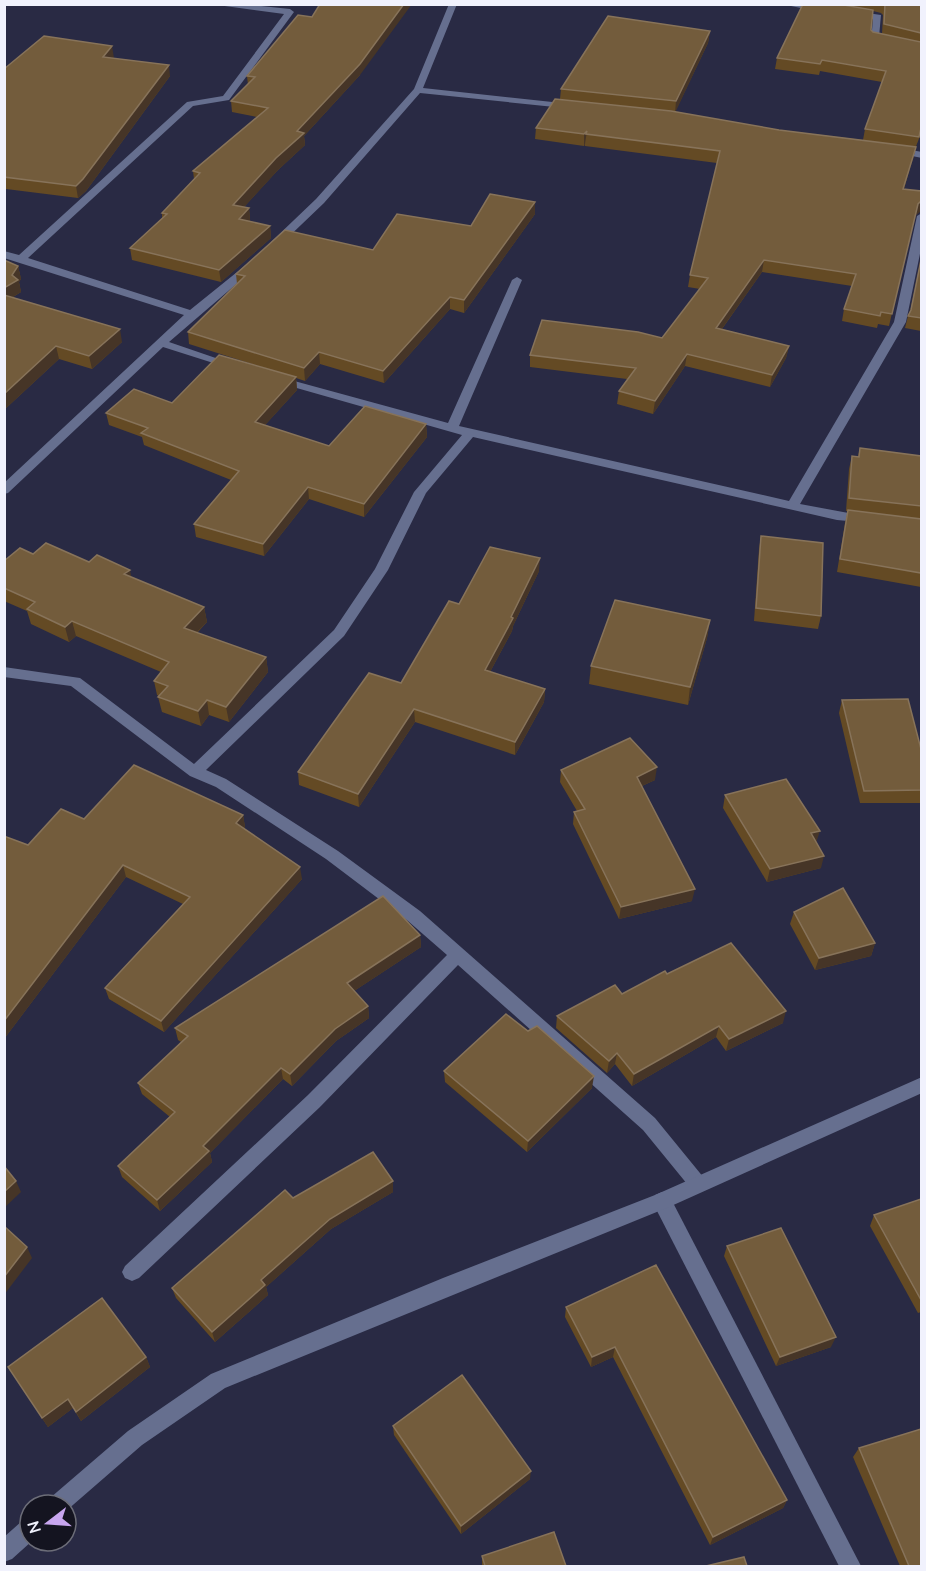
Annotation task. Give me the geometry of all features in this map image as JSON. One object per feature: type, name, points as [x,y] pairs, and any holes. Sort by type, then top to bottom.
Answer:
[{"type":"street","points":[[21,259],[190,104],[226,98],[290,12],[214,4]]},
{"type":"street","points":[[269,249],[320,201],[418,90],[453,4]]},
{"type":"street","points":[[785,4],[832,11]]},
{"type":"street","points":[[843,13],[878,17],[874,39],[921,48]]},
{"type":"street","points":[[418,90],[582,108]]},
{"type":"street","points":[[889,149],[921,155]]},
{"type":"street","points":[[792,506],[900,322],[921,216]]},
{"type":"street","points":[[4,254],[192,314]]},
{"type":"street","points":[[4,490],[192,314],[260,257]]},
{"type":"street","points":[[452,428],[518,280]]},
{"type":"street","points":[[162,343],[247,370]]},
{"type":"street","points":[[268,376],[470,433],[837,516],[879,521]]},
{"type":"street","points":[[195,772],[339,633],[381,570],[420,492],[470,433]]},
{"type":"street","points":[[4,672],[75,682],[195,772],[221,783],[332,855],[414,916],[649,1124],[698,1185]]},
{"type":"street","points":[[132,1272],[314,1101],[458,956]]},
{"type":"street","points":[[71,1493],[135,1438],[218,1381],[450,1285],[662,1201],[921,1085]]},
{"type":"street","points":[[662,1201],[850,1566]]},
{"type":"street","points":[[4,1551],[18,1539]]},
{"type":"building","points":[[320,4],[404,4],[360,64],[297,131],[304,133],[276,158],[233,205],[249,208],[239,219],[270,226],[219,270],[130,248],[167,214],[162,213],[200,173],[193,171],[268,108],[231,101],[255,77],[247,76],[298,15],[312,17]]},
{"type":"building","points":[[803,4],[838,4],[873,10],[871,30],[873,32],[921,42],[921,128],[919,137],[865,129],[886,71],[822,60],[820,64],[777,58]]},
{"type":"building","points":[[885,4],[921,4],[921,33],[884,24]]},
{"type":"building","points":[[608,16],[710,31],[676,101],[561,89]]},
{"type":"building","points":[[44,36],[112,46],[103,57],[169,65],[76,186],[4,177],[4,69]]},
{"type":"building","points":[[555,99],[671,111],[779,130],[916,147],[903,189],[921,191],[921,201],[918,204],[892,314],[881,312],[880,316],[844,309],[856,274],[764,260],[716,328],[789,346],[772,375],[687,354],[655,401],[619,391],[636,368],[530,355],[542,320],[638,332],[662,338],[708,278],[690,275],[720,151],[586,134],[587,131],[584,134],[536,128]]},
{"type":"building","points":[[490,194],[535,202],[464,300],[450,297],[383,371],[319,352],[304,368],[188,332],[245,276],[236,274],[285,230],[373,250],[397,214],[471,226]]},
{"type":"building","points":[[4,260],[18,266],[12,275],[18,280],[4,288]]},
{"type":"building","points":[[921,260],[921,318],[908,316]]},
{"type":"building","points":[[4,295],[120,329],[89,356],[56,346],[4,394]]},
{"type":"building","points":[[219,355],[296,377],[255,422],[329,446],[365,406],[426,424],[364,504],[308,487],[263,544],[194,524],[239,471],[141,433],[148,428],[106,413],[134,389],[172,403]]},
{"type":"building","points":[[860,448],[921,456],[921,506],[849,498],[852,456],[859,457]]},
{"type":"building","points":[[848,510],[921,519],[921,573],[840,559]]},
{"type":"building","points":[[761,536],[823,543],[821,616],[756,608]]},
{"type":"building","points":[[46,543],[89,562],[97,555],[130,570],[124,574],[204,607],[184,628],[266,657],[226,707],[207,700],[198,711],[158,697],[168,686],[154,681],[169,662],[72,621],[65,627],[27,609],[35,602],[4,588],[4,561],[20,548],[33,554]]},
{"type":"building","points":[[490,547],[540,558],[511,617],[513,618],[485,670],[545,689],[515,742],[414,709],[358,794],[298,772],[369,673],[401,683],[449,601],[459,604]]},
{"type":"building","points":[[615,600],[710,620],[690,687],[591,666]]},
{"type":"building","points":[[908,699],[921,749],[921,790],[864,791],[842,700]]},
{"type":"building","points":[[630,738],[657,767],[637,777],[695,889],[621,907],[574,812],[585,809],[561,770]]},
{"type":"building","points":[[134,765],[243,815],[236,823],[300,867],[161,1021],[105,988],[190,897],[123,865],[4,1021],[4,836],[28,845],[61,809],[84,819]]},
{"type":"building","points":[[786,779],[820,831],[811,833],[824,856],[770,869],[725,795]]},
{"type":"building","points":[[843,888],[875,943],[819,958],[794,912]]},
{"type":"building","points":[[383,896],[420,935],[347,983],[368,1006],[335,1029],[290,1074],[281,1068],[203,1146],[209,1151],[157,1200],[118,1166],[175,1112],[138,1083],[188,1036],[175,1028]]},
{"type":"building","points":[[731,943],[786,1011],[729,1039],[719,1026],[634,1074],[617,1053],[609,1061],[557,1016],[615,985],[622,994],[665,971],[667,974]]},
{"type":"building","points":[[506,1014],[528,1031],[537,1026],[594,1076],[528,1141],[444,1071]]},
{"type":"building","points":[[373,1152],[393,1181],[330,1219],[261,1280],[265,1285],[212,1332],[172,1288],[285,1190],[293,1198]]},
{"type":"building","points":[[4,1166],[16,1181],[4,1192]]},
{"type":"building","points":[[921,1199],[921,1300],[874,1215]]},
{"type":"building","points":[[4,1226],[27,1247],[4,1277]]},
{"type":"building","points":[[781,1228],[836,1337],[780,1357],[727,1246]]},
{"type":"building","points":[[656,1265],[787,1500],[713,1537],[615,1347],[592,1357],[566,1307]]},
{"type":"building","points":[[102,1298],[146,1357],[76,1412],[68,1399],[42,1418],[8,1367]]},
{"type":"building","points":[[462,1375],[531,1471],[461,1526],[393,1426]]},
{"type":"building","points":[[921,1429],[921,1566],[909,1566],[859,1448]]},
{"type":"building","points":[[554,1532],[566,1566],[485,1566],[482,1556]]},
{"type":"building","points":[[744,1557],[747,1566],[706,1566]]}]
